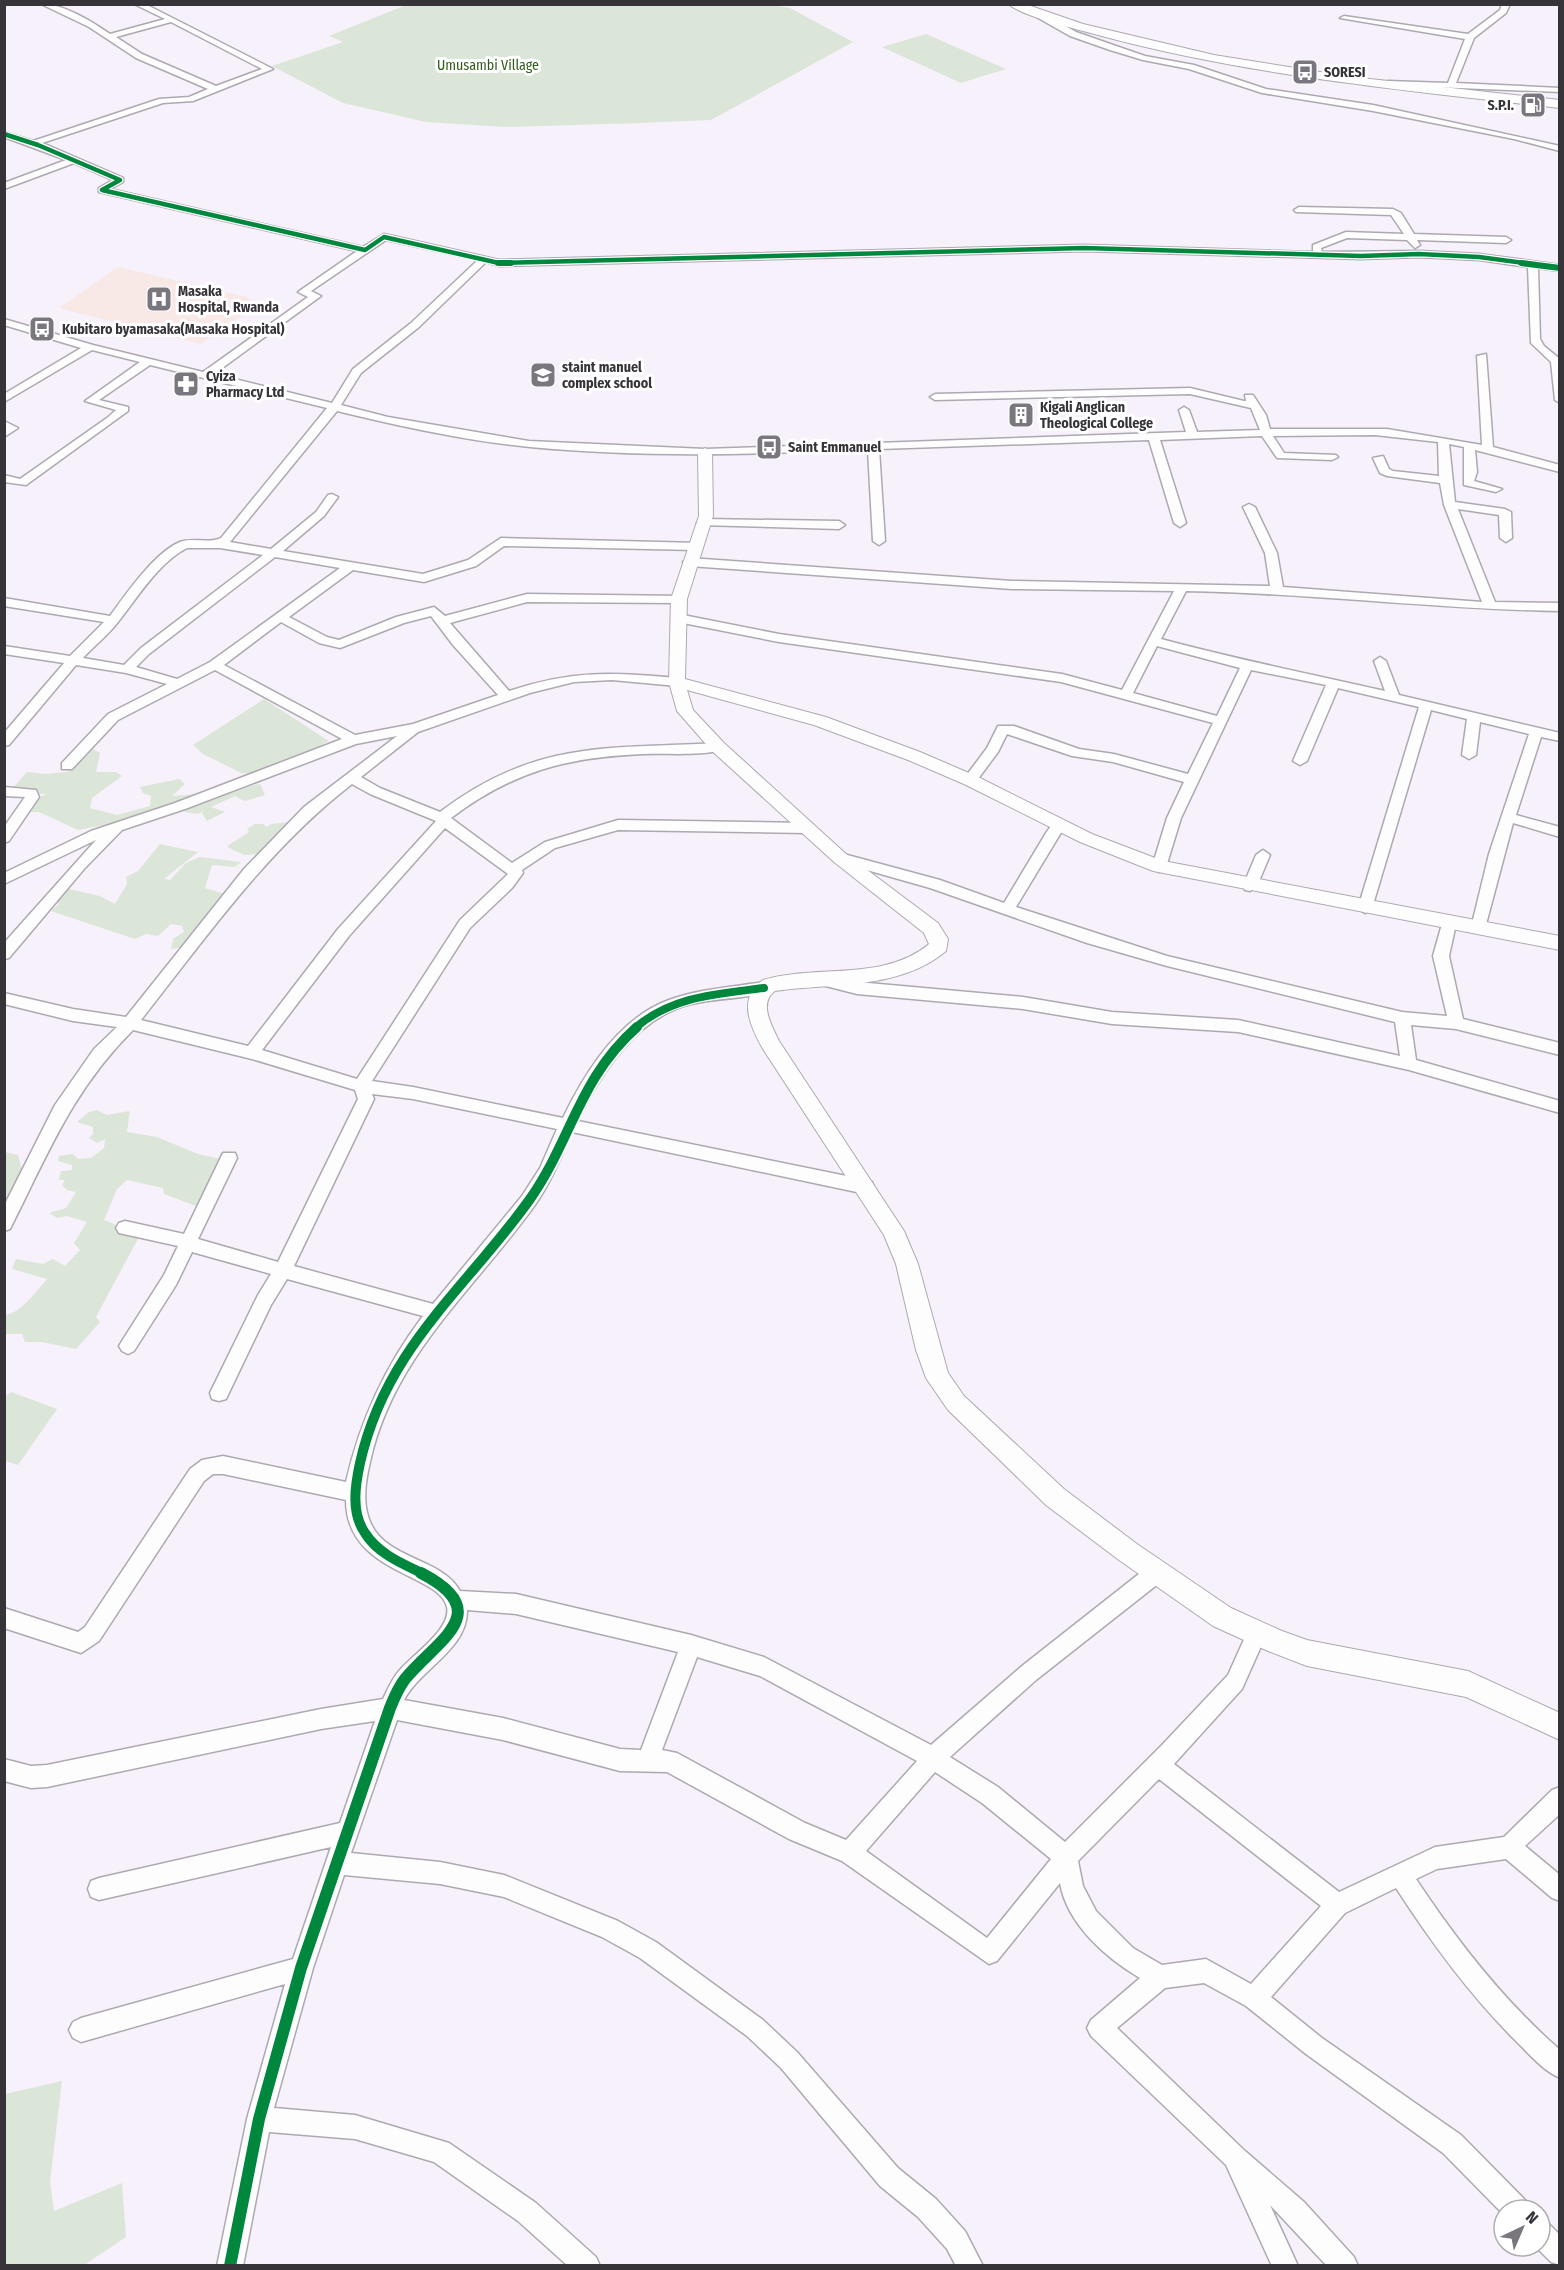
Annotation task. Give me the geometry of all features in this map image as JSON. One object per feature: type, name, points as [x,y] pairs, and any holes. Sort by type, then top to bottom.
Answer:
[{"type":"highway","points":[[1013,4],[1119,38],[1191,54],[1388,83],[1560,104]]},
{"type":"main road","points":[[705,452],[708,504],[678,609],[677,682],[685,711],[718,747],[840,858],[931,928],[938,939],[939,946],[926,960],[823,980],[777,984],[764,988],[756,1001],[758,1017],[770,1044],[866,1187],[897,1242],[921,1313],[928,1350],[938,1378],[956,1403],[1055,1497],[1156,1573],[1222,1617],[1307,1653],[1468,1684],[1560,1727]]},
{"type":"main road","points":[[677,682],[820,721],[970,780],[1058,826],[1159,867],[1449,924],[1560,943]]},
{"type":"street","points":[[44,4],[92,25],[139,56],[217,90]]},
{"type":"street","points":[[34,143],[162,101],[188,100],[269,69],[172,19],[137,4]]},
{"type":"street","points":[[1452,84],[1470,37],[1503,11],[1506,4]]},
{"type":"street","points":[[1036,13],[1073,34],[1113,48],[1161,62],[1191,67],[1265,91],[1373,108],[1515,137],[1560,149]]},
{"type":"street","points":[[1344,18],[1470,37]]},
{"type":"street","points":[[107,37],[172,19]]},
{"type":"street","points":[[1388,83],[1560,90]]},
{"type":"street","points":[[4,134],[34,143],[120,180],[102,190],[365,250]]},
{"type":"street","points":[[4,186],[75,160]]},
{"type":"street","points":[[1299,210],[1398,214],[1419,254]]},
{"type":"street","points":[[1318,253],[1316,247],[1346,235],[1506,240]]},
{"type":"street","points":[[207,374],[316,296],[303,292],[384,237],[512,264],[1044,249],[1318,253],[1361,256],[1419,254],[1479,257],[1560,268]]},
{"type":"street","points":[[220,544],[335,406],[357,371],[416,325],[485,258]]},
{"type":"street","points":[[1533,264],[1536,284],[1534,340],[1539,348],[1554,358],[1557,364],[1560,400]]},
{"type":"street","points":[[4,322],[90,347],[424,428],[529,444],[705,452],[1376,431],[1488,449],[1560,469]]},
{"type":"street","points":[[4,399],[90,347]]},
{"type":"street","points":[[1482,356],[1488,449]]},
{"type":"street","points":[[4,478],[22,483],[111,420],[124,409],[90,401],[150,360]]},
{"type":"street","points":[[935,397],[1245,393],[1261,415],[1266,433],[1281,456],[1332,457]]},
{"type":"street","points":[[1184,410],[1192,436]]},
{"type":"street","points":[[4,424],[13,428],[4,434]]},
{"type":"street","points":[[1154,437],[1180,523]]},
{"type":"street","points":[[1443,440],[1445,480],[1450,505],[1490,606]]},
{"type":"street","points":[[873,446],[879,541]]},
{"type":"street","points":[[1469,446],[1471,472],[1468,483],[1496,489]]},
{"type":"street","points":[[1379,458],[1384,471],[1391,474],[1445,480]]},
{"type":"street","points":[[127,669],[145,651],[222,595],[320,514],[332,497]]},
{"type":"street","points":[[1450,505],[1505,512],[1506,538]]},
{"type":"street","points":[[1249,507],[1271,553],[1277,590]]},
{"type":"street","points":[[703,523],[839,525]]},
{"type":"street","points":[[4,742],[72,662],[113,620],[129,598],[176,548],[185,544],[220,544],[416,578],[433,577],[472,563],[501,542],[692,554],[1012,585],[1277,590],[1490,606],[1560,607]]},
{"type":"street","points":[[67,766],[113,717],[215,665],[349,567]]},
{"type":"street","points":[[1126,694],[1182,587]]},
{"type":"street","points":[[442,621],[527,598],[678,609],[803,641],[1019,670],[1126,694],[1221,721]]},
{"type":"street","points":[[4,602],[113,620]]},
{"type":"street","points":[[280,617],[323,640],[340,644],[399,620],[434,611],[457,642],[507,697]]},
{"type":"street","points":[[1153,641],[1247,666],[1560,737]]},
{"type":"street","points":[[5,650],[127,669],[177,683]]},
{"type":"street","points":[[1380,661],[1390,684],[1393,699]]},
{"type":"street","points":[[215,665],[353,740]]},
{"type":"street","points":[[1159,867],[1174,818],[1247,666]]},
{"type":"street","points":[[4,879],[80,840],[189,803],[353,740],[416,728],[553,682],[592,676],[677,682]]},
{"type":"street","points":[[1300,761],[1334,684]]},
{"type":"street","points":[[1365,908],[1374,872],[1417,748],[1426,705]]},
{"type":"street","points":[[1469,755],[1474,716]]},
{"type":"street","points":[[4,1224],[60,1108],[100,1053],[130,1023],[249,872],[309,810],[416,728]]},
{"type":"street","points":[[970,780],[993,749],[1004,729],[1014,730],[1077,753],[1114,758],[1192,780]]},
{"type":"street","points":[[1478,928],[1486,889],[1536,732]]},
{"type":"street","points":[[252,1053],[282,1009],[357,915],[443,819],[503,779],[550,761],[583,754],[718,747]]},
{"type":"street","points":[[350,777],[375,791],[443,819],[516,873],[511,881],[491,896],[466,922],[361,1086]]},
{"type":"street","points":[[4,791],[31,793],[32,796],[4,838]]},
{"type":"street","points":[[1508,817],[1560,832]]},
{"type":"street","points":[[4,954],[79,866],[119,825]]},
{"type":"street","points":[[513,869],[550,845],[618,825],[807,828]]},
{"type":"street","points":[[1007,909],[1025,881],[1042,847],[1058,826]]},
{"type":"street","points":[[1250,886],[1263,855]]},
{"type":"street","points":[[840,858],[935,884],[1092,939],[1167,961],[1402,1018],[1456,1023],[1560,1049]]},
{"type":"street","points":[[1449,924],[1441,956],[1456,1023]]},
{"type":"street","points":[[823,980],[857,988],[1023,1003],[1112,1018],[1238,1026],[1409,1064],[1560,1107]]},
{"type":"street","points":[[230,2265],[259,2119],[301,1968],[350,1832],[390,1708],[405,1679],[445,1638],[456,1620],[456,1600],[449,1589],[392,1559],[374,1545],[357,1513],[356,1483],[369,1433],[382,1400],[411,1344],[517,1215],[541,1181],[568,1124],[605,1060],[645,1019],[657,1011],[690,999],[764,988]]},
{"type":"street","points":[[4,998],[74,1015],[130,1023],[252,1053],[361,1086],[413,1093],[866,1187]]},
{"type":"street","points":[[1402,1018],[1409,1064]]},
{"type":"street","points":[[219,1393],[264,1300],[283,1270],[366,1099],[361,1086]]},
{"type":"street","points":[[128,1346],[170,1280],[229,1158]]},
{"type":"street","points":[[125,1228],[189,1241],[208,1250],[436,1312]]},
{"type":"street","points":[[4,1618],[81,1643],[92,1634],[197,1475],[209,1466],[223,1465],[356,1493]]},
{"type":"street","points":[[850,1853],[933,1758],[1029,1673],[1156,1573]]},
{"type":"street","points":[[456,1600],[516,1604],[691,1645],[764,1667],[933,1758],[990,1795],[1066,1857],[1072,1889],[1088,1920],[1125,1956],[1160,1977]]},
{"type":"street","points":[[4,1770],[31,1777],[47,1776],[321,1719],[390,1708],[503,1729],[620,1760],[669,1761],[797,1831],[850,1853],[989,1953],[1066,1857],[1158,1765],[1235,1682],[1257,1633]]},
{"type":"street","points":[[648,1759],[691,1645]]},
{"type":"street","points":[[1158,1765],[1337,1905]]},
{"type":"street","points":[[1254,1998],[1337,1905],[1435,1858],[1509,1847],[1560,1798]]},
{"type":"street","points":[[99,1889],[350,1832]]},
{"type":"street","points":[[1509,1847],[1560,1890]]},
{"type":"street","points":[[338,1863],[440,1873],[504,1886],[610,1929],[648,1950],[755,2028],[789,2060],[858,2143],[889,2176],[927,2208],[956,2240],[970,2265]]},
{"type":"street","points":[[1400,1874],[1439,1936],[1498,2008],[1560,2066]]},
{"type":"street","points":[[81,2030],[301,1968]]},
{"type":"street","points":[[1346,2265],[1294,2211],[1099,2028],[1160,1977],[1206,1971],[1254,1998],[1314,2046],[1452,2144],[1505,2198]]},
{"type":"street","points":[[259,2119],[355,2127],[440,2152],[527,2212],[587,2265]]},
{"type":"street","points":[[1235,2156],[1285,2265]]},
{"type":"shaded area","points":[[118,267],[247,297],[256,306],[200,344],[59,308]]},
{"type":"green space","name":"Umusambi Village","points":[[406,5],[771,5],[790,8],[853,42],[711,120],[639,123],[505,127],[426,122],[343,103],[272,66],[343,42],[329,36]]},
{"type":"green space","points":[[926,34],[1006,69],[961,83],[882,47]]},
{"type":"green space","points":[[264,699],[329,741],[293,760],[255,774],[241,773],[203,754],[193,745]]},
{"type":"green space","points":[[93,749],[100,753],[96,772],[116,772],[122,776],[92,798],[90,808],[117,815],[150,806],[151,796],[143,793],[140,787],[179,779],[185,784],[172,796],[196,794],[196,798],[127,821],[78,830],[39,812],[26,812],[31,802],[46,794],[28,793],[13,788],[27,772],[45,774],[67,772]]},
{"type":"green space","points":[[260,784],[265,795],[245,801],[235,796],[211,807],[225,812],[207,821],[202,813],[204,811],[198,814],[184,812],[189,807],[196,807],[194,803],[199,799],[204,802],[237,787]]},
{"type":"green space","points":[[289,822],[261,854],[244,855],[227,847],[249,832],[247,829],[255,824],[264,824],[266,827]]},
{"type":"green space","points":[[160,844],[198,852],[164,879],[170,880],[186,863],[200,857],[241,862],[235,867],[212,865],[205,888],[231,896],[186,947],[171,949],[173,939],[184,932],[182,926],[171,924],[158,936],[146,934],[135,939],[51,911],[59,904],[54,902],[64,888],[100,896],[115,904],[127,884],[126,877],[138,871]]},
{"type":"green space","points":[[97,1110],[107,1115],[130,1111],[127,1132],[157,1137],[198,1154],[221,1159],[203,1201],[196,1206],[164,1194],[163,1188],[127,1180],[117,1189],[104,1220],[140,1235],[96,1317],[100,1322],[76,1349],[42,1342],[25,1342],[22,1334],[5,1334],[4,1315],[22,1307],[47,1279],[12,1269],[16,1259],[43,1264],[53,1259],[65,1266],[80,1250],[74,1243],[87,1222],[67,1216],[57,1218],[49,1213],[66,1208],[76,1192],[67,1190],[62,1185],[65,1180],[59,1180],[61,1171],[72,1170],[72,1165],[58,1161],[59,1156],[73,1154],[78,1159],[91,1158],[104,1148],[105,1139],[97,1143],[89,1138],[93,1134],[93,1127],[77,1122],[89,1112]]},
{"type":"green space","points":[[5,1152],[18,1155],[23,1173],[5,1201]]},
{"type":"green space","points":[[11,1392],[57,1409],[18,1465],[5,1461],[5,1397]]},
{"type":"green space","points":[[62,2081],[50,2182],[54,2211],[122,2183],[126,2237],[84,2265],[5,2265],[5,2094]]},
{"type":"cycle path","points":[[4,134],[38,145],[120,180],[102,190],[365,250],[384,237],[464,253],[499,263],[1084,248],[1361,256],[1419,254],[1479,257],[1560,268]]},
{"type":"cycle path","points":[[230,2266],[259,2119],[301,1968],[390,1708],[403,1681],[448,1635],[457,1615],[457,1604],[450,1591],[379,1549],[365,1533],[356,1511],[356,1482],[374,1416],[388,1387],[421,1332],[535,1191],[582,1097],[600,1068],[622,1041],[647,1018],[673,1004],[703,996],[764,988]]},
{"type":"place","name":"SORESI","points":[[1305,72]]},
{"type":"place","name":"S.P.I.","points":[[1533,105]]},
{"type":"place","name":"Masaka Hospital, Rwanda","points":[[159,299]]},
{"type":"place","name":"Kubitaro byamasaka(Masaka Hospital)","points":[[42,329]]},
{"type":"place","name":"staint manuel complex school","points":[[543,375]]},
{"type":"place","name":"Cyiza Pharmacy Ltd","points":[[186,384]]},
{"type":"place","name":"Kigali Anglican Theological College","points":[[1021,415]]},
{"type":"place","name":"Saint Emmanuel","points":[[769,447]]}]
